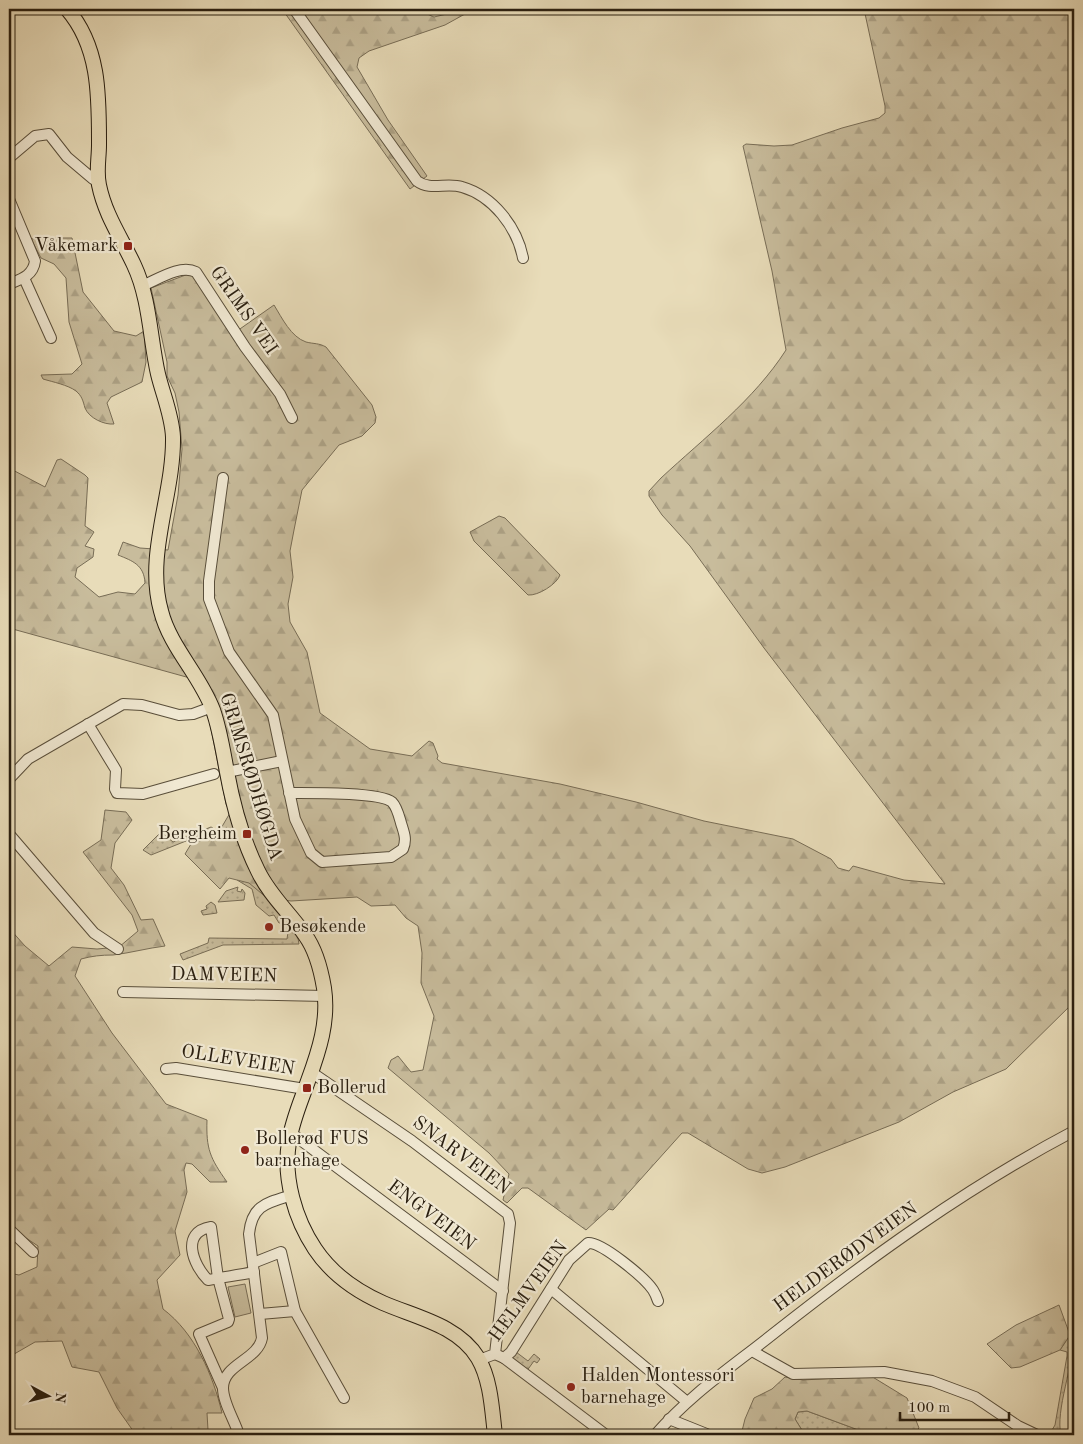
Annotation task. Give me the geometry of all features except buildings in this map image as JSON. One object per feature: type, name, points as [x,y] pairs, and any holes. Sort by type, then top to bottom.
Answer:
[{"type":"main road","name":"GRIMSRØDHØGDA","points":[[67,9],[87,36],[94,62],[98,122],[98,178],[109,218],[134,266],[142,286],[158,375],[171,418],[173,437],[158,552],[156,590],[161,613],[171,636],[199,681],[212,707],[220,773],[256,866],[273,897],[307,937],[316,958],[325,996],[322,1037],[291,1133],[287,1161],[292,1195],[303,1229],[316,1250],[344,1280],[372,1298],[451,1331],[463,1340],[479,1360],[487,1381],[495,1435]]},
{"type":"street","points":[[294,9],[417,181],[424,186],[462,186],[486,199],[512,228],[519,241],[523,258]]},
{"type":"street","points":[[9,158],[35,136],[49,134],[76,166],[93,179],[98,178]]},
{"type":"street","points":[[9,199],[34,256],[33,270],[24,278],[9,284]]},
{"type":"street","name":"GRIMS VEI","points":[[142,286],[180,270],[190,269],[196,272],[245,347],[280,394],[292,418]]},
{"type":"street","points":[[24,278],[50,338]]},
{"type":"street","points":[[223,478],[209,581],[210,599],[229,652],[271,711],[277,729],[289,793],[301,832],[311,853],[318,860],[326,862],[391,857],[404,849],[405,836],[396,807],[387,799],[369,796],[289,793]]},
{"type":"street","points":[[9,779],[28,759],[123,704],[142,705],[173,714],[188,715],[212,707]]},
{"type":"street","points":[[88,724],[116,770],[115,789],[117,793],[143,794],[220,773],[282,761]]},
{"type":"street","points":[[9,834],[94,933],[118,949]]},
{"type":"street","name":"DAMVEIEN","points":[[124,992],[325,996]]},
{"type":"street","name":"OLLEVEIEN","points":[[166,1069],[176,1068],[305,1089]]},
{"type":"street","name":"SNARVEIEN","points":[[311,1072],[412,1141],[506,1212],[510,1223],[502,1291],[500,1356]]},
{"type":"street","name":"HELDERØDVEIEN","points":[[655,1435],[686,1401],[828,1290],[941,1210],[1002,1171],[1074,1131]]},
{"type":"street","name":"ENGVEIEN","points":[[291,1133],[502,1291]]},
{"type":"street","points":[[223,1388],[227,1375],[261,1346],[260,1314],[249,1234],[254,1214],[268,1202],[292,1195]]},
{"type":"street","points":[[239,1435],[223,1388],[199,1334],[229,1320],[218,1278],[210,1227],[198,1230],[194,1234],[192,1244],[195,1257],[207,1279],[218,1278],[254,1268],[281,1252],[295,1311],[344,1398]]},
{"type":"street","points":[[9,1229],[33,1252]]},
{"type":"street","name":"HELMVEIEN","points":[[500,1356],[516,1344],[574,1254],[586,1244],[594,1243],[609,1252],[653,1290],[658,1301]]},
{"type":"street","points":[[551,1289],[686,1401]]},
{"type":"street","points":[[260,1314],[295,1311]]},
{"type":"street","points":[[752,1351],[793,1374],[884,1372],[949,1386],[975,1397],[1018,1426],[1037,1435]]},
{"type":"street","points":[[479,1360],[500,1356],[606,1435]]},
{"type":"street","points":[[669,1419],[709,1435]]},
{"type":"green space","points":[[282,9],[416,9],[434,17],[451,13],[457,9],[474,9],[445,25],[369,51],[359,58],[357,67],[388,120],[427,176],[410,189]]},
{"type":"green space","points":[[864,9],[1074,9],[1074,1002],[1006,1069],[953,1092],[899,1122],[785,1167],[762,1173],[748,1169],[688,1133],[682,1133],[613,1210],[609,1209],[586,1230],[528,1188],[522,1188],[507,1203],[503,1200],[509,1174],[489,1153],[388,1068],[391,1060],[398,1056],[411,1072],[423,1070],[434,1016],[421,983],[422,953],[418,926],[406,918],[395,905],[371,906],[357,897],[291,901],[267,898],[249,883],[229,878],[220,889],[185,854],[191,844],[217,835],[230,813],[226,804],[208,714],[190,678],[9,628],[9,468],[45,487],[57,460],[61,459],[88,478],[85,526],[94,532],[85,546],[94,549],[93,557],[77,568],[75,577],[99,597],[118,592],[135,594],[145,583],[142,572],[137,564],[118,555],[123,542],[140,548],[168,550],[178,495],[182,449],[179,412],[175,393],[167,376],[167,362],[151,288],[199,270],[237,331],[274,305],[287,326],[296,336],[306,342],[326,347],[372,405],[376,417],[375,423],[362,436],[339,445],[302,490],[290,551],[293,577],[288,604],[290,622],[307,652],[320,713],[370,749],[412,756],[429,741],[433,743],[438,756],[437,759],[442,763],[560,784],[704,821],[793,839],[831,859],[838,868],[849,871],[853,866],[904,880],[945,884],[764,648],[690,546],[662,515],[649,496],[649,491],[661,478],[744,402],[786,350],[772,271],[743,146],[746,144],[792,145],[879,118],[885,113]]},
{"type":"green space","points":[[72,238],[83,292],[114,331],[136,336],[144,331],[146,362],[142,382],[111,397],[107,403],[114,424],[93,418],[87,412],[81,397],[76,391],[65,385],[43,379],[41,375],[72,374],[82,364],[69,322],[66,278],[54,264],[41,258],[31,239]]},
{"type":"green space","points":[[499,516],[505,518],[560,575],[551,586],[537,594],[528,595],[474,541],[470,532]]},
{"type":"green space","points":[[105,810],[126,812],[132,820],[115,843],[111,868],[124,885],[141,920],[153,919],[165,946],[81,959],[75,976],[112,1033],[166,1104],[207,1120],[207,1139],[210,1153],[227,1182],[210,1182],[192,1164],[186,1163],[184,1170],[187,1192],[175,1231],[180,1255],[157,1280],[163,1309],[184,1330],[201,1356],[208,1370],[222,1413],[207,1413],[208,1430],[197,1432],[197,1435],[136,1435],[117,1408],[99,1372],[72,1367],[62,1341],[35,1342],[9,1357],[9,1273],[19,1275],[37,1267],[38,1246],[14,1230],[9,1221],[9,928],[25,946],[49,966],[72,947],[97,949],[119,947],[138,931],[132,915],[83,852],[101,840]]},
{"type":"green space","points":[[211,827],[213,828],[211,831],[151,855],[143,850],[161,832],[173,842]]},
{"type":"green space","points":[[249,872],[286,920],[284,923],[279,923],[274,915],[269,916],[256,905],[252,889],[237,880]]},
{"type":"green space","points":[[238,887],[237,891],[241,892],[242,889],[245,893],[244,900],[218,902],[226,891]]},
{"type":"green space","points":[[211,902],[215,905],[217,913],[203,915],[201,911],[207,909],[206,906]]},
{"type":"green space","points":[[293,928],[297,933],[299,944],[223,945],[183,960],[180,954],[208,943],[209,938],[287,939],[288,932]]},
{"type":"green space","points":[[245,1284],[251,1313],[235,1317],[228,1287]]},
{"type":"green space","points":[[1059,1305],[1070,1335],[1060,1350],[1020,1367],[1011,1368],[987,1344],[1016,1325]]},
{"type":"green space","points":[[1070,1335],[1074,1335],[1073,1347],[1060,1413],[1061,1435],[1049,1435],[1055,1425],[1067,1356],[1067,1352],[1060,1350]]},
{"type":"green space","points":[[516,1352],[528,1361],[534,1354],[540,1359],[537,1363],[534,1361],[526,1372],[510,1360]]},
{"type":"green space","points":[[871,1376],[907,1398],[919,1428],[912,1435],[872,1435],[807,1411],[798,1412],[795,1419],[805,1435],[741,1435],[745,1419],[754,1398],[772,1389],[785,1377],[803,1380]]},
{"type":"green space","points":[[807,1411],[872,1435],[805,1435],[795,1419],[798,1412]]},
{"type":"place","name":"Våkemark","points":[[128,246]]},
{"type":"place","name":"Bergheim","points":[[247,834]]},
{"type":"place","name":"Besøkende","points":[[269,927]]},
{"type":"place","name":"Bollerud","points":[[307,1088]]},
{"type":"place","name":"Bollerød FUS barnehage","points":[[245,1150]]},
{"type":"place","name":"Halden Montessori barnehage","points":[[571,1387]]}]
